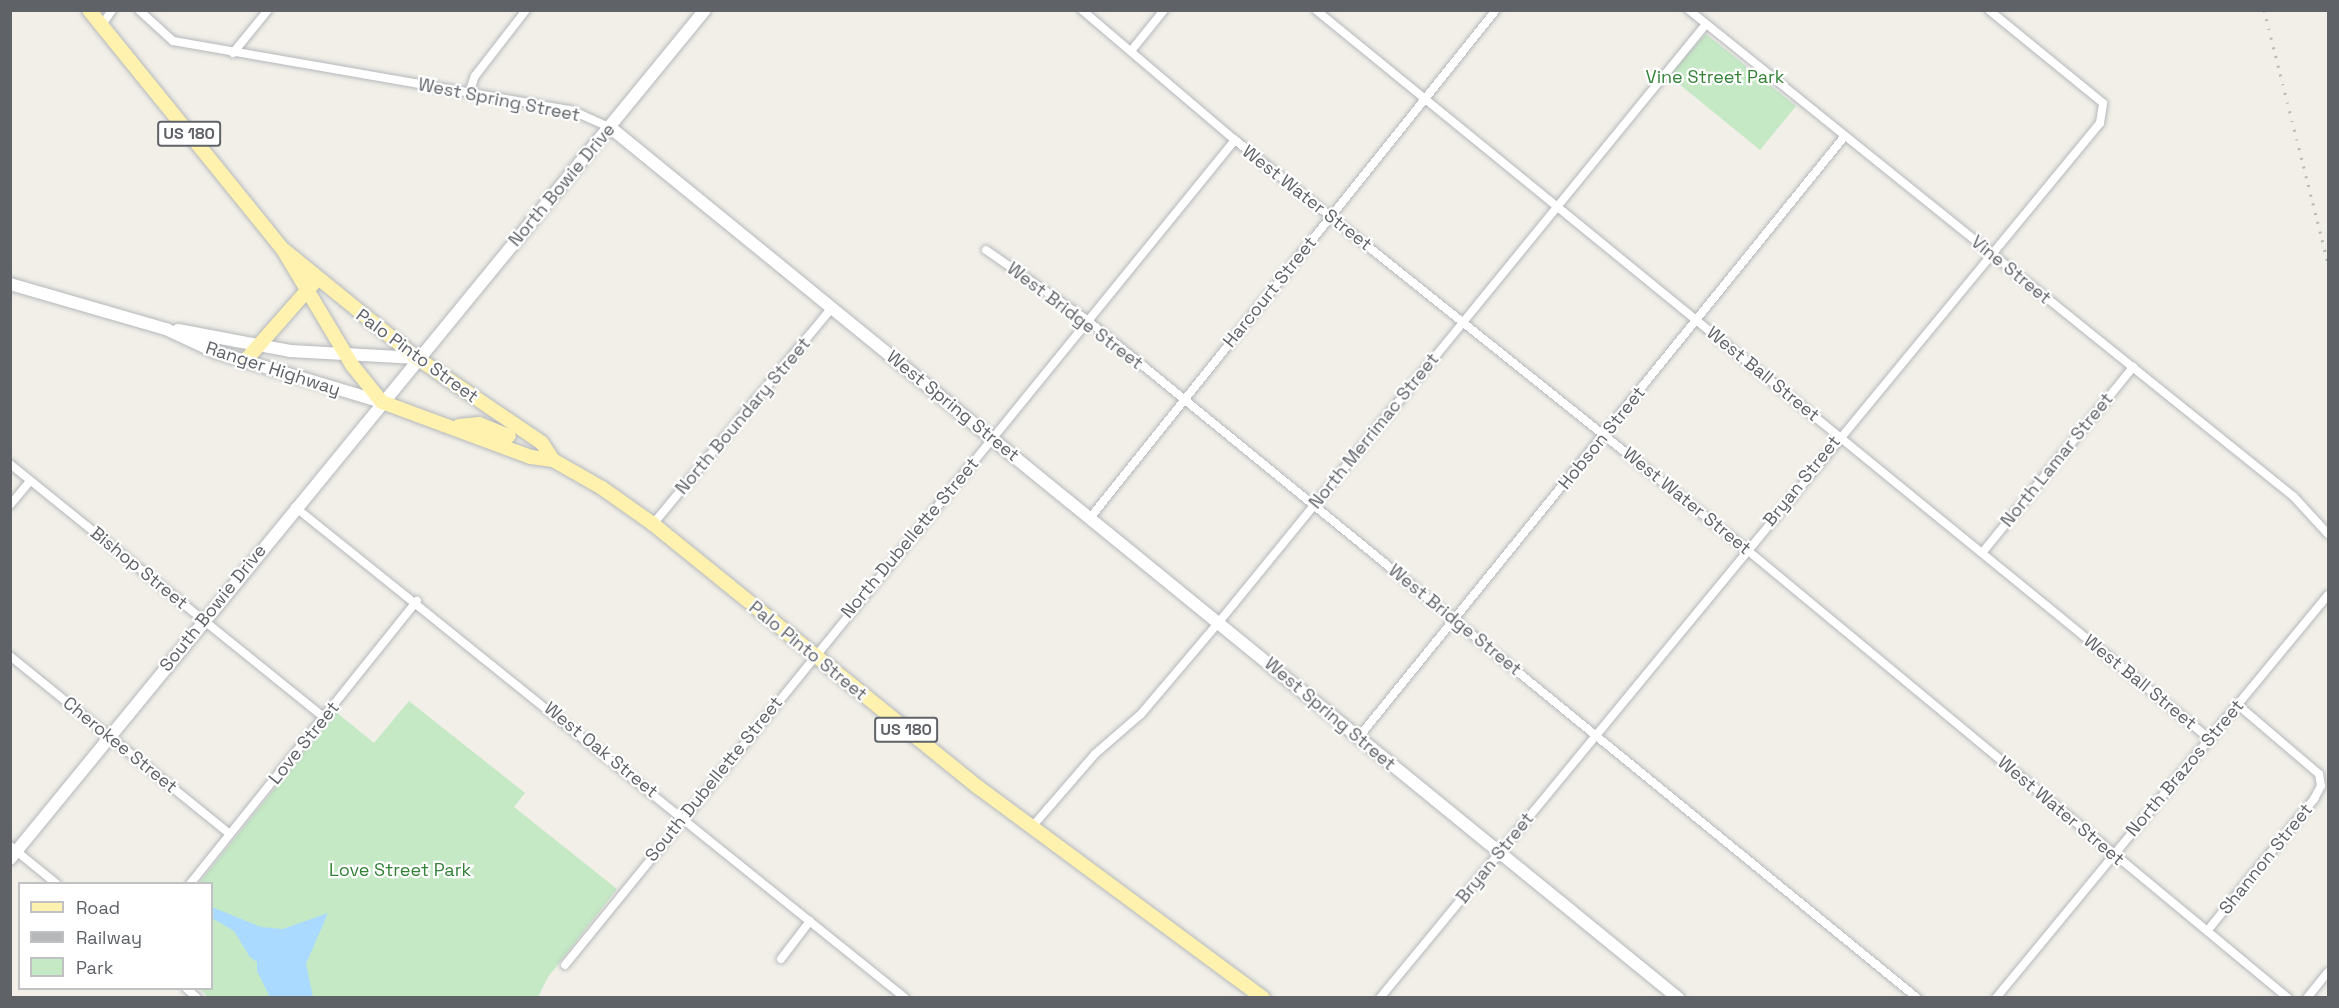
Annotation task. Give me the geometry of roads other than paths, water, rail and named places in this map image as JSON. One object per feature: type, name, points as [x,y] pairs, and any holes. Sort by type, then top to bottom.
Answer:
[{"type":"main road","name":"US 180","points":[[89,10],[313,284],[346,354],[382,402]]},
{"type":"main road","name":"Palo Pinto Street","points":[[313,284],[340,309],[365,320],[417,358],[531,457],[553,460]]},
{"type":"main road","points":[[245,361],[313,284]]},
{"type":"main road","name":"Palo Pinto Street","points":[[382,402],[454,426],[542,443],[553,460],[653,524],[812,656],[1031,828],[1263,998]]},
{"type":"street","points":[[101,26],[112,10]]},
{"type":"street","name":"West Spring Street","points":[[139,10],[173,41],[573,111],[611,128],[1678,998]]},
{"type":"street","points":[[233,53],[268,10]]},
{"type":"street","points":[[469,93],[475,76],[526,10]]},
{"type":"street","name":"North Bowie Drive","points":[[417,358],[611,128],[705,10]]},
{"type":"street","name":"West Water Street","points":[[1082,10],[1235,140],[1746,549],[2288,998]]},
{"type":"street","points":[[1131,51],[1164,10]]},
{"type":"street","name":"West Ball Street","points":[[1316,10],[2210,739]]},
{"type":"street","name":"Harcourt Street","points":[[1090,518],[1496,10]]},
{"type":"street","name":"Vine Street","points":[[1689,10],[2294,497],[2328,534]]},
{"type":"street","name":"Bryan Street","points":[[1380,998],[1746,549],[2100,123],[2103,103],[1989,10]]},
{"type":"street","name":"North Merrimac Street","points":[[1031,828],[1101,748],[1141,714],[1315,505],[1706,24]]},
{"type":"street","name":"Hobson Street","points":[[1358,738],[1844,137]]},
{"type":"street","name":"North Dubellette Street","points":[[812,656],[1235,140]]},
{"type":"street","name":"West Bridge Street","points":[[986,250],[1087,320],[1917,998]]},
{"type":"street","name":"Ranger Highway","points":[[10,284],[166,329],[245,361],[382,402]]},
{"type":"street","name":"North Boundary Street","points":[[653,524],[832,308]]},
{"type":"street","name":"Ranger Highway","points":[[166,329],[217,335],[257,346],[417,358]]},
{"type":"street","name":"South Bowie Drive","points":[[13,852],[417,358]]},
{"type":"street","name":"North Lamar Street","points":[[1982,553],[2133,367]]},
{"type":"street","name":"Bishop Street","points":[[10,464],[324,717]]},
{"type":"street","points":[[10,505],[30,481]]},
{"type":"street","name":"West Oak Street","points":[[295,507],[417,601],[684,816],[894,994],[905,998]]},
{"type":"street","name":"North Brazos Street","points":[[1996,998],[2328,595]]},
{"type":"street","name":"Love Street","points":[[192,882],[417,601]]},
{"type":"street","name":"Cherokee Street","points":[[10,656],[230,834]]},
{"type":"street","name":"South Dubellette Street","points":[[565,965],[812,656]]},
{"type":"street","name":"Shannon Street","points":[[2208,930],[2314,799],[2321,786],[2319,774],[2238,705]]},
{"type":"street","points":[[13,852],[54,882]]},
{"type":"street","points":[[780,958],[810,921]]},
{"type":"street","points":[[2307,998],[2328,972]]},
{"type":"water","points":[[213,907],[261,927],[283,929],[328,913],[306,964],[313,997],[270,997],[257,971],[257,962],[250,957],[234,931],[213,919]]},
{"type":"railway","points":[[2264,10],[2328,263]]},
{"type":"park label","name":"Vine Street Park","points":[[1715,77]]},
{"type":"park label","name":"Love Street Park","points":[[400,870]]}]
